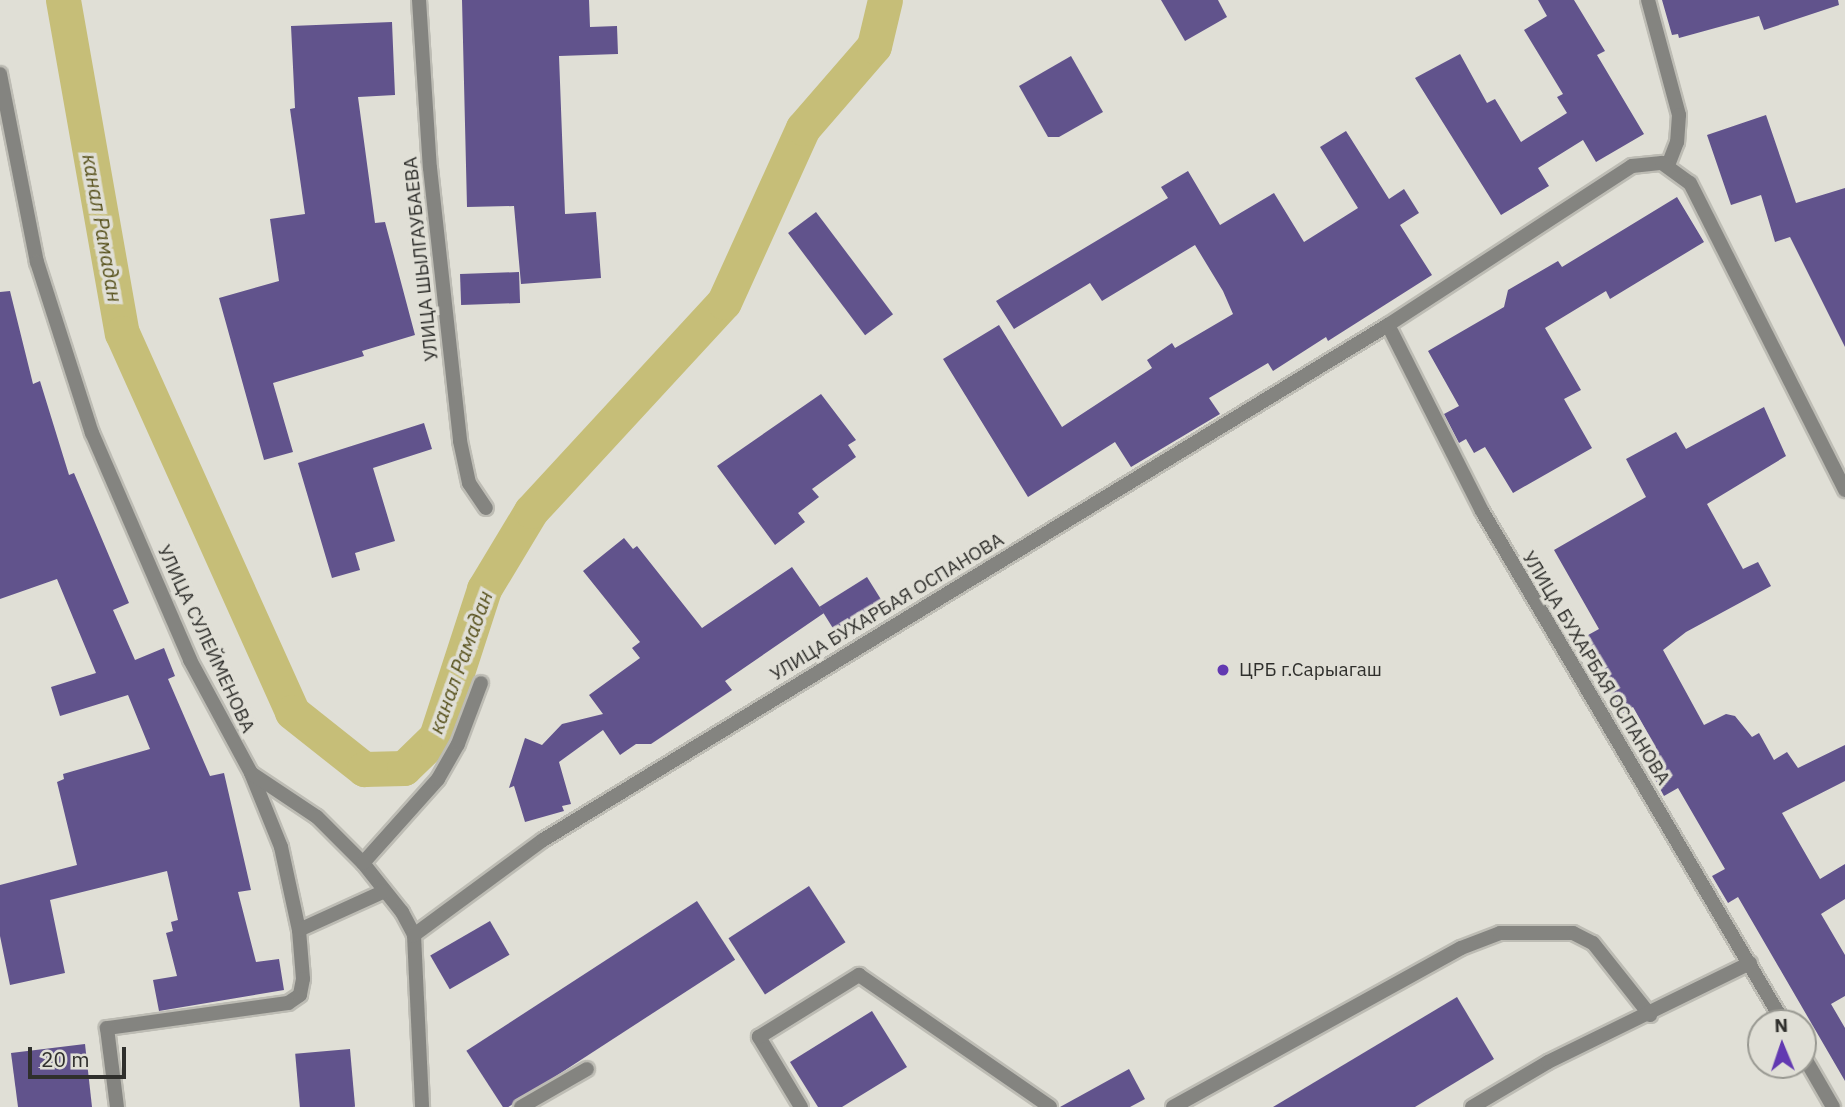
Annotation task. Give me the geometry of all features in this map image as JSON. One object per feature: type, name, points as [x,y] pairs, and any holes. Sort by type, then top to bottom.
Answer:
[{"type":"street","name":"УЛИЦА ШЫЛГАУБАЕВА","points":[[419,0],[430,167],[460,441],[469,483],[486,508]]},
{"type":"street","points":[[1648,0],[1679,115],[1677,142],[1668,166],[1690,183],[1845,490]]},
{"type":"street","name":"УЛИЦА СУЛЕЙМЕНОВА","points":[[0,74],[37,262],[92,433],[190,660],[251,773],[281,847],[299,929],[303,979],[300,995],[288,1003],[107,1028],[117,1107]]},
{"type":"street","name":"УЛИЦА БУХАРБАЯ ОСПАНОВА","points":[[414,935],[543,840],[1388,325],[1632,166],[1668,166]]},
{"type":"street","name":"УЛИЦА БУХАРБАЯ ОСПАНОВА","points":[[1388,325],[1482,511],[1776,1009]]},
{"type":"street","points":[[363,863],[438,779],[458,744],[481,684]]},
{"type":"street","points":[[251,773],[317,817],[363,863],[414,935],[422,1107]]},
{"type":"street","points":[[299,929],[385,891]]},
{"type":"street","points":[[1174,1107],[1461,948],[1500,933],[1573,933],[1593,943],[1650,1014]]},
{"type":"street","points":[[1472,1107],[1548,1062],[1750,963]]},
{"type":"street","points":[[801,1107],[758,1037],[859,975],[1050,1107]]},
{"type":"street","points":[[521,1107],[587,1069]]},
{"type":"street","points":[[1817,1079],[1833,1107]]},
{"type":"building","points":[[462,0],[589,0],[590,27],[617,26],[618,54],[559,56],[565,214],[596,212],[601,278],[521,284],[514,206],[467,207]]},
{"type":"building","points":[[1161,0],[1218,0],[1227,17],[1185,41]]},
{"type":"building","points":[[1538,0],[1574,0],[1605,51],[1597,55],[1644,134],[1596,162],[1583,140],[1538,168],[1549,186],[1501,215],[1415,78],[1460,54],[1487,103],[1495,99],[1521,142],[1567,113],[1557,97],[1563,94],[1524,30],[1547,16]]},
{"type":"building","points":[[1662,0],[1838,0],[1839,5],[1764,30],[1759,16],[1679,38],[1678,34],[1672,35]]},
{"type":"building","points":[[392,22],[395,95],[358,97],[375,223],[385,222],[415,335],[362,351],[364,356],[273,383],[293,452],[264,460],[219,298],[279,281],[270,219],[305,214],[290,109],[295,108],[291,26]]},
{"type":"building","points":[[1071,56],[1103,112],[1059,137],[1048,137],[1019,86]]},
{"type":"building","points":[[1766,115],[1796,203],[1845,188],[1845,347],[1790,237],[1775,242],[1761,195],[1731,205],[1707,135]]},
{"type":"building","points":[[1346,131],[1389,199],[1404,189],[1419,213],[1400,225],[1432,275],[1328,341],[1326,337],[1273,371],[1268,363],[1209,398],[1220,414],[1131,467],[1115,442],[1028,497],[943,359],[999,325],[1062,427],[1152,368],[1147,360],[1172,343],[1175,348],[1233,314],[1223,291],[1195,245],[1102,301],[1090,283],[1014,329],[996,301],[1168,198],[1161,187],[1188,171],[1220,225],[1274,193],[1304,242],[1358,208],[1320,147]]},
{"type":"building","points":[[1677,197],[1704,242],[1610,299],[1606,291],[1545,328],[1581,390],[1564,399],[1592,448],[1513,493],[1485,447],[1474,453],[1466,439],[1459,443],[1444,414],[1459,406],[1428,351],[1504,307],[1508,290],[1558,261],[1562,267]]},
{"type":"building","points":[[816,212],[893,314],[865,335],[788,233]]},
{"type":"building","points":[[519,272],[520,303],[461,305],[460,274]]},
{"type":"building","points":[[10,291],[33,384],[40,381],[69,475],[74,473],[129,603],[113,610],[135,660],[164,648],[175,676],[168,679],[210,776],[224,773],[251,890],[238,892],[256,962],[279,959],[284,990],[159,1011],[153,980],[177,976],[166,933],[173,931],[171,922],[178,920],[167,871],[50,900],[65,973],[10,985],[0,936],[0,885],[77,865],[57,782],[64,779],[63,774],[150,749],[128,695],[60,716],[51,687],[96,673],[57,579],[0,599],[0,292]]},
{"type":"building","points":[[821,394],[856,440],[848,445],[856,457],[812,489],[819,497],[798,513],[805,522],[775,545],[717,466]]},
{"type":"building","points":[[1764,407],[1786,456],[1707,504],[1743,569],[1758,562],[1771,586],[1686,632],[1663,650],[1704,725],[1726,714],[1735,716],[1752,737],[1759,733],[1774,760],[1787,752],[1798,768],[1845,745],[1845,781],[1782,813],[1820,879],[1845,864],[1845,899],[1821,914],[1845,955],[1845,996],[1831,1004],[1845,1028],[1845,1081],[1817,1033],[1817,1009],[1803,1009],[1738,897],[1728,903],[1712,876],[1725,869],[1678,788],[1664,796],[1645,761],[1659,753],[1633,707],[1623,713],[1579,640],[1599,629],[1554,550],[1646,497],[1626,459],[1676,432],[1686,449]]},
{"type":"building","points":[[424,423],[432,449],[373,468],[395,541],[355,553],[360,570],[332,578],[298,463]]},
{"type":"building","points":[[624,538],[633,549],[637,546],[702,628],[792,567],[824,613],[725,681],[732,690],[651,744],[636,744],[620,755],[603,730],[559,762],[571,804],[562,806],[564,811],[525,822],[514,786],[509,788],[525,738],[542,745],[562,724],[603,714],[589,695],[640,658],[632,648],[640,642],[583,571]]},
{"type":"building","points":[[867,577],[886,608],[839,637],[820,607]]},
{"type":"building","points":[[809,886],[845,942],[765,994],[728,938]]},
{"type":"building","points":[[697,901],[735,960],[508,1107],[503,1107],[466,1051]]},
{"type":"building","points":[[490,921],[510,955],[450,989],[430,956]]},
{"type":"building","points":[[1457,997],[1494,1059],[1415,1107],[1273,1107]]},
{"type":"building","points":[[872,1011],[907,1067],[842,1107],[818,1107],[790,1062]]},
{"type":"building","points":[[85,1044],[92,1107],[18,1107],[11,1053]]},
{"type":"building","points":[[350,1049],[355,1107],[300,1107],[295,1054]]},
{"type":"building","points":[[1129,1069],[1145,1099],[1130,1107],[1060,1107]]},
{"type":"waterway","name":"канал Рамадан","points":[[63,0],[122,333],[292,712],[364,769],[404,768],[436,737],[484,589],[531,511],[724,302],[803,128],[874,46],[885,0]]},
{"type":"place","name":"ЦРБ г.Сарыагаш","points":[[1223,670]]}]
